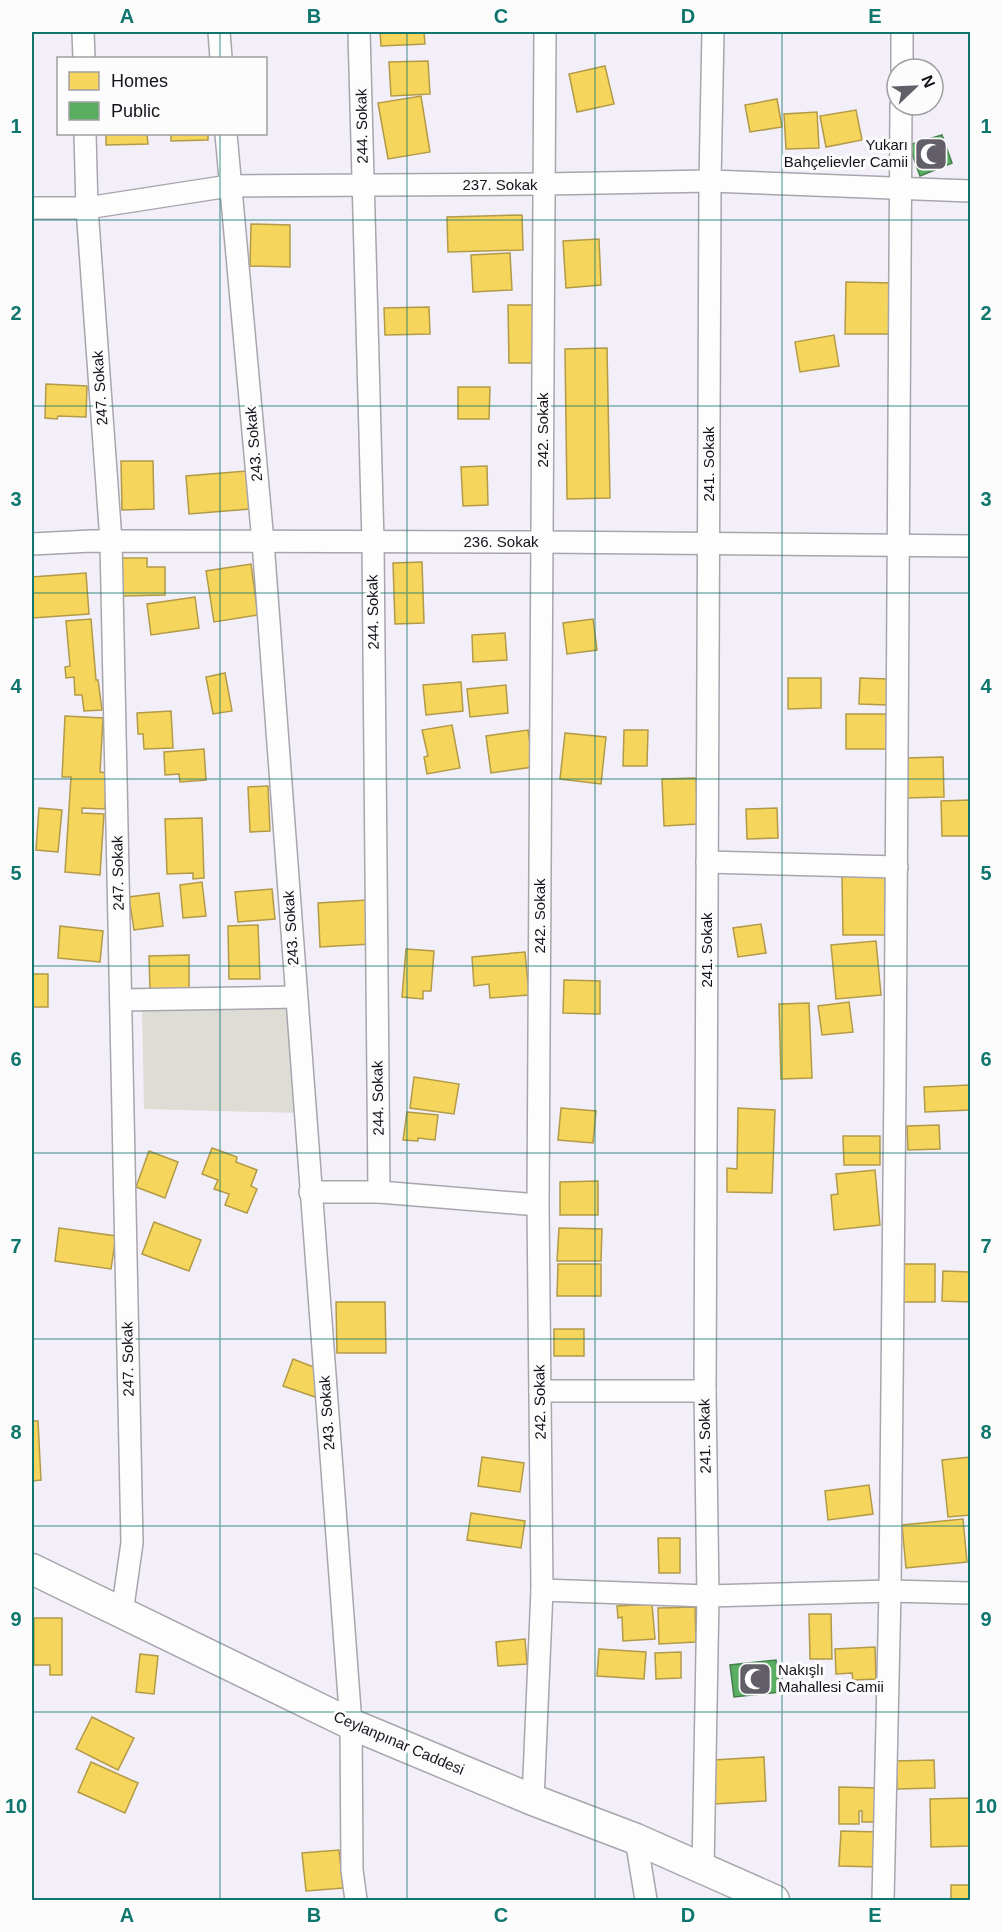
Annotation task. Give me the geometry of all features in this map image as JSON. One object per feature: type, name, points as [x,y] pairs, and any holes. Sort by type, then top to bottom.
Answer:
[{"type":"main road","name":"Ceylanpınar Caddesi","points":[[32,1569],[351,1724],[533,1800],[636,1839],[774,1900]]},
{"type":"street","points":[[83,32],[84,57]]},
{"type":"street","points":[[219,32],[221,57]]},
{"type":"street","name":"244. Sokak","points":[[360,32],[372,542],[379,1192]]},
{"type":"street","name":"242. Sokak","points":[[533,1800],[542,1590],[538,1205],[545,32]]},
{"type":"street","name":"241. Sokak","points":[[702,1869],[708,1596],[705,1391],[710,181],[713,32]]},
{"type":"street","points":[[902,32],[902,57]]},
{"type":"street","points":[[883,1900],[890,1591],[901,117]]},
{"type":"street","name":"247. Sokak","points":[[85,135],[87,208],[111,542],[132,1543],[122,1613]]},
{"type":"street","name":"243. Sokak","points":[[226,135],[263,542],[351,1724],[352,1870],[356,1900]]},
{"type":"street","name":"237. Sokak","points":[[32,208],[87,208],[229,186],[710,181],[970,191]]},
{"type":"street","name":"236. Sokak","points":[[32,544],[543,542],[970,546]]},
{"type":"street","points":[[707,862],[897,867]]},
{"type":"street","points":[[121,1000],[296,997]]},
{"type":"street","points":[[310,1192],[379,1192],[538,1205]]},
{"type":"street","points":[[540,1391],[705,1391]]},
{"type":"street","points":[[542,1590],[708,1596],[890,1591],[970,1593]]},
{"type":"street","points":[[636,1839],[646,1900]]},
{"type":"shaded area","points":[[142,1006],[281,1006],[292,1014],[298,1113],[144,1109]]},
{"type":"building: Homes","points":[[380,32],[424,32],[425,44],[381,46]]},
{"type":"building: Homes","points":[[428,61],[430,94],[391,96],[389,62]]},
{"type":"building: Homes","points":[[605,66],[614,104],[577,112],[569,74]]},
{"type":"building: Homes","points":[[421,96],[430,152],[388,159],[378,103]]},
{"type":"building: Homes","points":[[777,99],[782,127],[750,132],[745,105]]},
{"type":"building: Homes","points":[[856,110],[862,140],[826,147],[820,116]]},
{"type":"building: Homes","points":[[817,112],[819,148],[786,149],[784,114]]},
{"type":"building: Homes","points":[[106,135],[147,135],[148,144],[106,145]]},
{"type":"building: Homes","points":[[171,135],[208,135],[208,140],[171,141]]},
{"type":"building: Homes","points":[[522,215],[523,250],[448,252],[447,217]]},
{"type":"building: Homes","points":[[251,224],[290,225],[290,267],[250,266]]},
{"type":"building: Homes","points":[[599,239],[601,285],[566,288],[563,241]]},
{"type":"building: Homes","points":[[510,253],[512,290],[473,292],[471,255]]},
{"type":"building: Homes","points":[[846,282],[893,283],[893,334],[845,334]]},
{"type":"building: Homes","points":[[508,305],[535,305],[536,363],[509,363]]},
{"type":"building: Homes","points":[[429,307],[430,334],[385,335],[384,308]]},
{"type":"building: Homes","points":[[834,335],[839,366],[800,372],[795,342]]},
{"type":"building: Homes","points":[[607,348],[610,498],[567,499],[565,349]]},
{"type":"building: Homes","points":[[46,384],[87,386],[86,417],[45,418]]},
{"type":"building: Homes","points":[[458,387],[490,387],[489,419],[458,419]]},
{"type":"building: Homes","points":[[121,461],[153,461],[154,509],[122,510]]},
{"type":"building: Homes","points":[[487,466],[488,505],[463,506],[461,467]]},
{"type":"building: Homes","points":[[246,471],[250,509],[189,514],[186,476]]},
{"type":"building: Homes","points":[[122,558],[147,558],[147,567],[165,567],[165,595],[123,596]]},
{"type":"building: Homes","points":[[422,562],[424,623],[395,624],[393,563]]},
{"type":"building: Homes","points":[[251,564],[258,615],[214,622],[206,571]]},
{"type":"building: Homes","points":[[86,573],[89,614],[32,618],[32,577]]},
{"type":"building: Homes","points":[[195,597],[199,628],[151,635],[147,604]]},
{"type":"building: Homes","points":[[91,619],[96,680],[98,680],[102,710],[84,711],[82,695],[75,695],[74,677],[66,678],[65,667],[70,666],[66,621]]},
{"type":"building: Homes","points":[[593,619],[597,650],[567,654],[563,623]]},
{"type":"building: Homes","points":[[505,633],[507,660],[473,662],[472,635]]},
{"type":"building: Homes","points":[[225,673],[232,711],[213,714],[206,677]]},
{"type":"building: Homes","points":[[788,678],[821,678],[821,708],[788,709]]},
{"type":"building: Homes","points":[[860,678],[888,679],[887,705],[859,704]]},
{"type":"building: Homes","points":[[461,682],[463,711],[426,715],[423,685]]},
{"type":"building: Homes","points":[[506,685],[508,713],[470,717],[467,689]]},
{"type":"building: Homes","points":[[171,711],[173,748],[144,749],[143,734],[138,734],[137,713]]},
{"type":"building: Homes","points":[[846,714],[886,714],[886,749],[846,749]]},
{"type":"building: Homes","points":[[65,716],[103,718],[100,772],[107,773],[105,809],[82,808],[82,813],[104,814],[100,875],[65,872],[71,777],[62,777]]},
{"type":"building: Homes","points":[[452,725],[460,768],[427,774],[424,757],[428,756],[422,730]]},
{"type":"building: Homes","points":[[528,730],[533,767],[491,773],[486,736]]},
{"type":"building: Homes","points":[[624,730],[648,730],[647,766],[623,766]]},
{"type":"building: Homes","points":[[565,733],[606,737],[601,784],[560,779]]},
{"type":"building: Homes","points":[[204,749],[206,780],[180,782],[179,774],[165,775],[164,752]]},
{"type":"building: Homes","points":[[943,757],[944,797],[906,798],[905,758]]},
{"type":"building: Homes","points":[[696,778],[698,824],[664,826],[662,779]]},
{"type":"building: Homes","points":[[268,786],[270,831],[250,832],[248,787]]},
{"type":"building: Homes","points":[[970,800],[970,836],[942,836],[941,801]]},
{"type":"building: Homes","points":[[39,808],[62,810],[58,852],[36,850]]},
{"type":"building: Homes","points":[[777,808],[778,838],[747,839],[746,809]]},
{"type":"building: Homes","points":[[202,818],[204,878],[193,879],[193,873],[167,874],[165,819]]},
{"type":"building: Homes","points":[[842,876],[885,876],[885,935],[843,935]]},
{"type":"building: Homes","points":[[202,882],[206,916],[183,918],[180,885]]},
{"type":"building: Homes","points":[[272,889],[275,919],[238,922],[235,892]]},
{"type":"building: Homes","points":[[159,893],[163,926],[134,930],[129,897]]},
{"type":"building: Homes","points":[[368,900],[371,944],[320,947],[318,903]]},
{"type":"building: Homes","points":[[761,924],[766,953],[738,957],[733,928]]},
{"type":"building: Homes","points":[[258,925],[260,979],[229,979],[228,926]]},
{"type":"building: Homes","points":[[60,926],[103,931],[100,962],[58,958]]},
{"type":"building: Homes","points":[[876,941],[881,995],[836,999],[831,945]]},
{"type":"building: Homes","points":[[406,949],[434,951],[431,991],[423,991],[423,999],[402,997]]},
{"type":"building: Homes","points":[[525,952],[529,995],[490,998],[489,984],[474,986],[472,957]]},
{"type":"building: Homes","points":[[189,955],[189,990],[150,990],[149,956]]},
{"type":"building: Homes","points":[[32,974],[48,974],[48,1007],[32,1007]]},
{"type":"building: Homes","points":[[564,980],[600,981],[600,1014],[563,1013]]},
{"type":"building: Homes","points":[[849,1002],[853,1032],[822,1035],[818,1006]]},
{"type":"building: Homes","points":[[809,1003],[812,1078],[781,1079],[779,1004]]},
{"type":"building: Homes","points":[[414,1077],[459,1084],[454,1114],[410,1108]]},
{"type":"building: Homes","points":[[970,1085],[970,1110],[925,1112],[924,1087]]},
{"type":"building: Homes","points":[[561,1108],[596,1111],[593,1143],[558,1140]]},
{"type":"building: Homes","points":[[738,1108],[775,1110],[772,1193],[727,1192],[727,1168],[737,1169]]},
{"type":"building: Homes","points":[[407,1112],[438,1115],[435,1140],[418,1138],[418,1141],[403,1140]]},
{"type":"building: Homes","points":[[939,1125],[940,1149],[908,1150],[907,1126]]},
{"type":"building: Homes","points":[[843,1136],[880,1136],[880,1165],[844,1165]]},
{"type":"building: Homes","points":[[212,1148],[237,1157],[236,1162],[257,1170],[251,1186],[257,1189],[247,1213],[225,1205],[229,1194],[214,1189],[218,1180],[202,1174]]},
{"type":"building: Homes","points":[[149,1151],[178,1162],[165,1198],[136,1187]]},
{"type":"building: Homes","points":[[875,1170],[880,1225],[834,1230],[831,1195],[838,1194],[836,1174]]},
{"type":"building: Homes","points":[[598,1181],[598,1215],[560,1215],[560,1182]]},
{"type":"building: Homes","points":[[154,1222],[201,1240],[189,1271],[142,1254]]},
{"type":"building: Homes","points":[[59,1228],[116,1236],[111,1269],[55,1261]]},
{"type":"building: Homes","points":[[559,1228],[602,1229],[601,1261],[557,1261]]},
{"type":"building: Homes","points":[[558,1264],[601,1264],[601,1296],[557,1296]]},
{"type":"building: Homes","points":[[902,1264],[935,1264],[935,1302],[903,1302]]},
{"type":"building: Homes","points":[[943,1271],[970,1272],[970,1302],[942,1301]]},
{"type":"building: Homes","points":[[336,1302],[385,1302],[386,1353],[337,1353]]},
{"type":"building: Homes","points":[[554,1329],[584,1329],[584,1356],[554,1356]]},
{"type":"building: Homes","points":[[293,1359],[324,1371],[315,1397],[283,1386]]},
{"type":"building: Homes","points":[[32,1421],[38,1421],[41,1480],[32,1481]]},
{"type":"building: Homes","points":[[482,1457],[524,1463],[520,1492],[478,1486]]},
{"type":"building: Homes","points":[[970,1457],[970,1515],[948,1517],[942,1460]]},
{"type":"building: Homes","points":[[869,1485],[873,1514],[828,1520],[825,1491]]},
{"type":"building: Homes","points":[[471,1513],[525,1521],[521,1548],[467,1540]]},
{"type":"building: Homes","points":[[963,1519],[967,1562],[906,1568],[902,1525]]},
{"type":"building: Homes","points":[[658,1538],[680,1538],[680,1573],[659,1573]]},
{"type":"building: Homes","points":[[652,1604],[655,1639],[623,1641],[622,1617],[618,1618],[617,1606]]},
{"type":"building: Homes","points":[[695,1607],[696,1642],[659,1644],[658,1608]]},
{"type":"building: Homes","points":[[809,1614],[831,1614],[832,1659],[810,1659]]},
{"type":"building: Homes","points":[[34,1618],[62,1618],[62,1675],[50,1675],[50,1665],[34,1665]]},
{"type":"building: Homes","points":[[525,1639],[527,1664],[498,1666],[496,1642]]},
{"type":"building: Homes","points":[[875,1647],[876,1679],[853,1680],[852,1673],[836,1674],[835,1649]]},
{"type":"building: Homes","points":[[599,1649],[646,1652],[644,1679],[597,1676]]},
{"type":"building: Homes","points":[[681,1652],[681,1678],[656,1679],[655,1653]]},
{"type":"building: Homes","points":[[140,1654],[158,1656],[154,1694],[136,1692]]},
{"type":"building: Homes","points":[[92,1717],[134,1738],[118,1770],[76,1749]]},
{"type":"building: Homes","points":[[764,1757],[766,1801],[715,1804],[713,1760]]},
{"type":"building: Homes","points":[[934,1760],[935,1788],[897,1789],[896,1761]]},
{"type":"building: Homes","points":[[91,1762],[138,1783],[125,1813],[78,1792]]},
{"type":"building: Homes","points":[[839,1787],[880,1788],[880,1822],[862,1822],[862,1811],[859,1811],[859,1824],[839,1824]]},
{"type":"building: Homes","points":[[969,1798],[970,1846],[931,1847],[930,1799]]},
{"type":"building: Homes","points":[[841,1831],[880,1832],[878,1867],[839,1866]]},
{"type":"building: Homes","points":[[339,1850],[343,1888],[306,1891],[302,1853]]},
{"type":"building: Homes","points":[[951,1885],[970,1885],[970,1900],[951,1900]]},
{"type":"building: Public","name":"Yukarı Bahçelievler Camii","points":[[942,135],[952,163],[920,176],[909,145]]},
{"type":"building: Public","name":"Nakışlı Mahallesi Camii","points":[[776,1660],[780,1692],[734,1697],[730,1665]]},
{"type":"place","name":"Yukarı Bahçelievler Camii","points":[[931,154]]},
{"type":"place","name":"Nakışlı Mahallesi Camii","points":[[755,1679]]}]
